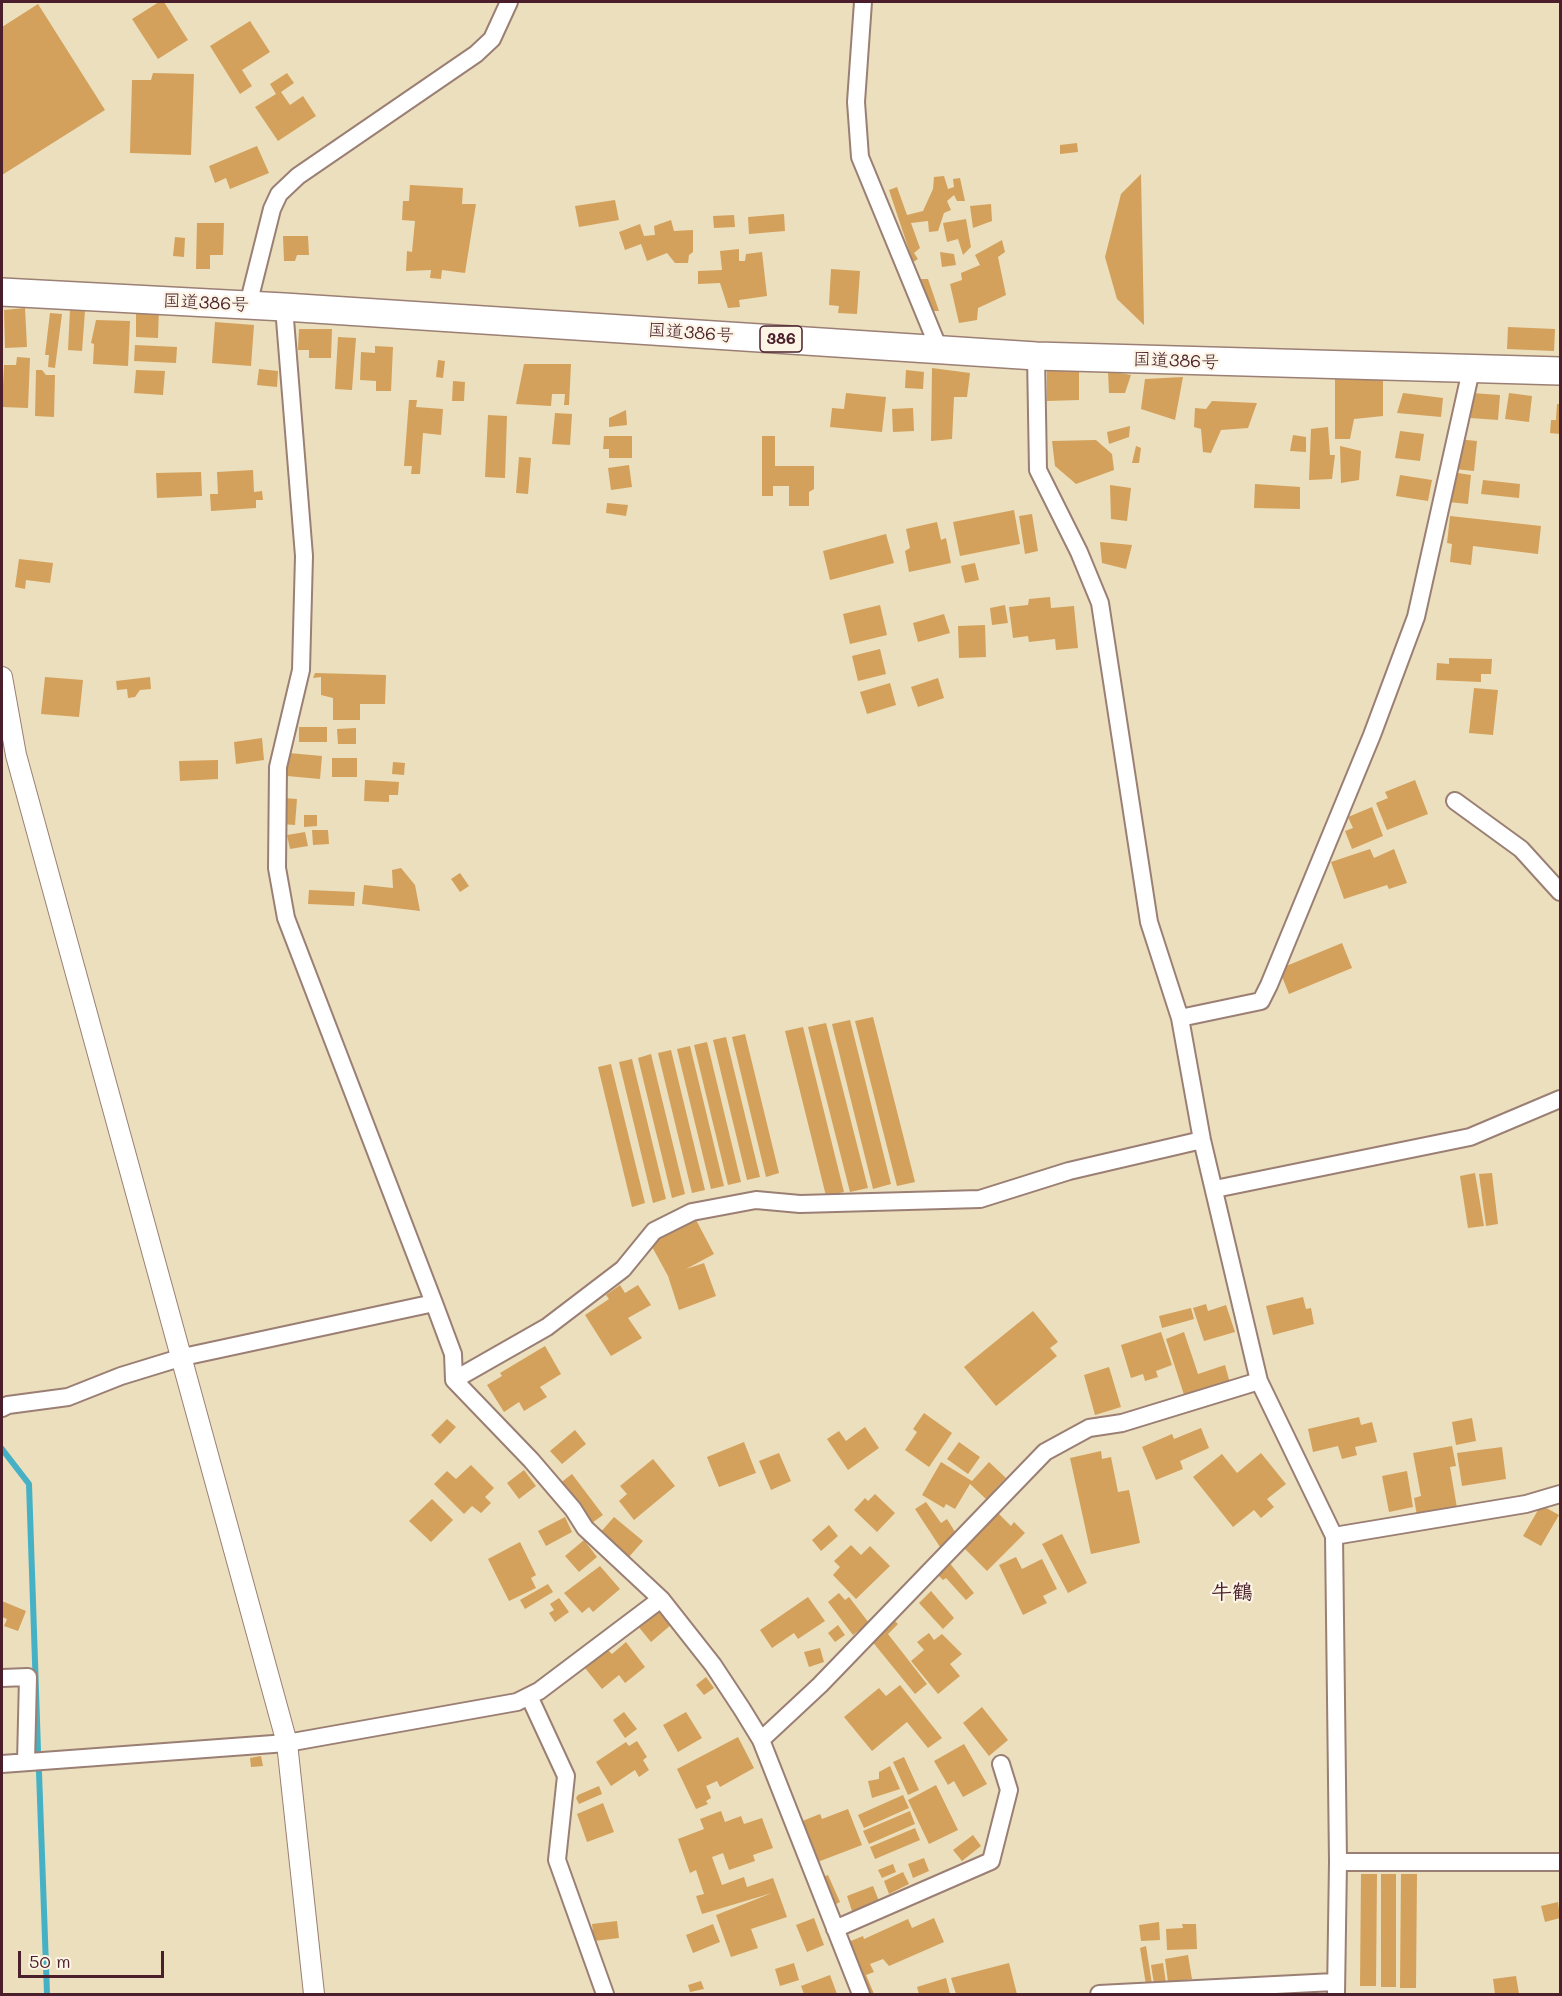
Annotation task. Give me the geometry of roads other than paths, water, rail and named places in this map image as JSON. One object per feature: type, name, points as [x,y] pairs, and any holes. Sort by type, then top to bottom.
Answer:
[{"type":"highway","name":"国道386号","points":[[2,292],[284,307],[1036,356],[1560,371]]},
{"type":"street","points":[[248,305],[272,209],[279,194],[298,177],[476,54],[492,39],[509,2]]},
{"type":"street","points":[[863,2],[856,102],[860,157],[939,349]]},
{"type":"street","points":[[284,307],[304,556],[301,670],[278,767],[277,868],[286,918],[453,1354],[454,1380],[531,1460],[585,1528],[661,1599],[712,1665],[761,1740],[861,1995]]},
{"type":"street","points":[[1036,356],[1038,470],[1079,552],[1100,603],[1149,922],[1180,1018],[1202,1140],[1259,1381],[1334,1536],[1338,1862],[1335,1988],[1100,1995]]},
{"type":"street","points":[[1180,1018],[1261,1001],[1269,985],[1372,735],[1416,617],[1471,370]]},
{"type":"street","points":[[2,677],[20,767],[287,1743],[314,1995]]},
{"type":"street","points":[[1455,801],[1521,849],[1560,892]]},
{"type":"street","points":[[1215,1190],[1470,1137],[1560,1099]]},
{"type":"street","points":[[454,1380],[547,1327],[623,1269],[654,1231],[692,1212],[756,1200],[800,1204],[980,1199],[1069,1171],[1202,1140]]},
{"type":"street","points":[[2,1408],[8,1404],[68,1396],[121,1376],[183,1357],[434,1303]]},
{"type":"street","points":[[761,1740],[820,1684],[1045,1452],[1089,1428],[1122,1423],[1259,1381]]},
{"type":"street","points":[[1334,1536],[1526,1504],[1560,1494]]},
{"type":"street","points":[[2,1764],[287,1743],[517,1702],[539,1691],[661,1599]]},
{"type":"street","points":[[2,1678],[28,1677],[26,1762]]},
{"type":"street","points":[[529,1696],[566,1776],[557,1860],[605,1995]]},
{"type":"street","points":[[835,1929],[990,1861],[1010,1790],[1000,1764]]},
{"type":"street","points":[[1338,1862],[1560,1862]]},
{"type":"waterway","points":[[2,1449],[29,1484],[38,1750]]},
{"type":"waterway","points":[[39,1772],[47,1994]]},
{"type":"district","name":"牛鶴","points":[[1232,1593]]}]
